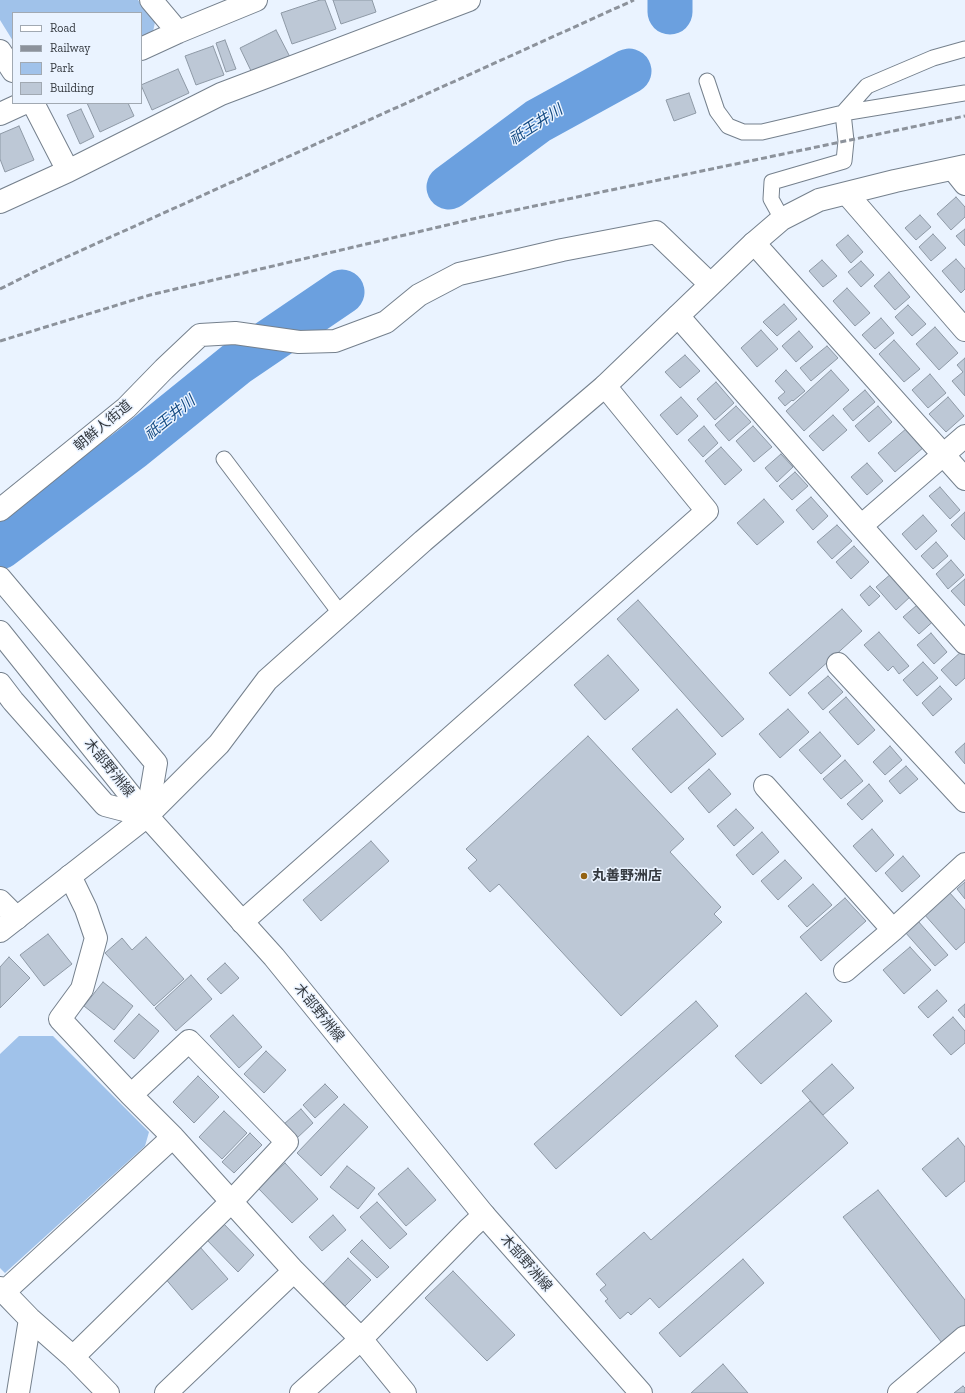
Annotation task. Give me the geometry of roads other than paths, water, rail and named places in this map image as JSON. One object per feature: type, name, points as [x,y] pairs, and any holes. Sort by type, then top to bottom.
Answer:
[{"type":"street","points":[[151,0],[178,32]]},
{"type":"street","points":[[142,49],[256,0]]},
{"type":"street","points":[[0,202],[68,171],[221,94],[469,0]]},
{"type":"street","points":[[0,51],[12,69]]},
{"type":"street","points":[[0,114],[22,104]]},
{"type":"street","points":[[34,104],[68,171]]},
{"type":"street","points":[[0,931],[147,816],[219,744],[266,680],[340,613],[605,386],[710,284],[782,218],[819,200],[895,181],[961,173]]},
{"type":"street","points":[[847,194],[965,330]]},
{"type":"street","name":"朝鮮人街道","points":[[0,510],[126,408],[200,335],[235,333],[299,342],[335,341],[386,322],[419,295],[459,274],[562,250],[656,232],[710,284]]},
{"type":"street","points":[[754,243],[965,479]]},
{"type":"street","points":[[678,316],[965,643]]},
{"type":"street","points":[[242,922],[707,511],[605,386]]},
{"type":"street","points":[[861,526],[965,436]]},
{"type":"street","points":[[0,578],[156,763],[147,816]]},
{"type":"street","name":"木部野洲線","points":[[0,632],[147,816],[274,957],[484,1215],[641,1393]]},
{"type":"street","points":[[838,664],[965,801]]},
{"type":"street","points":[[0,684],[13,701],[105,805],[147,816]]},
{"type":"street","points":[[765,786],[893,930]]},
{"type":"street","points":[[845,972],[965,864]]},
{"type":"street","points":[[70,876],[86,909],[96,938],[82,990],[60,1019],[131,1095],[173,1137],[294,1271],[361,1339],[405,1393]]},
{"type":"street","points":[[0,901],[17,918]]},
{"type":"street","points":[[73,1356],[232,1201],[287,1142],[189,1041],[131,1095]]},
{"type":"street","points":[[108,1393],[73,1356],[30,1318],[2,1290],[173,1137]]},
{"type":"street","points":[[301,1393],[361,1339],[484,1215]]},
{"type":"street","points":[[166,1393],[294,1271]]},
{"type":"street","points":[[18,1393],[30,1318]]},
{"type":"street","points":[[899,1393],[964,1338]]},
{"type":"lane","points":[[782,218],[771,199],[772,182],[844,161],[846,141],[843,113],[867,86],[933,58],[965,49]]},
{"type":"lane","points":[[707,81],[717,111],[728,126],[742,132],[762,132],[843,113],[965,93]]},
{"type":"lane","points":[[224,459],[340,613]]},
{"type":"waterway","name":"祇王井川","points":[[670,0],[670,12]]},
{"type":"waterway","name":"祇王井川","points":[[449,187],[538,121],[629,71]]},
{"type":"waterway","name":"祇王井川","points":[[0,547],[132,448],[236,364],[342,292]]},
{"type":"railway","points":[[0,289],[40,269],[634,0]]},
{"type":"railway","points":[[0,341],[150,295],[477,218],[965,116]]},
{"type":"place","name":"丸善野洲店","points":[[584,876]]}]
